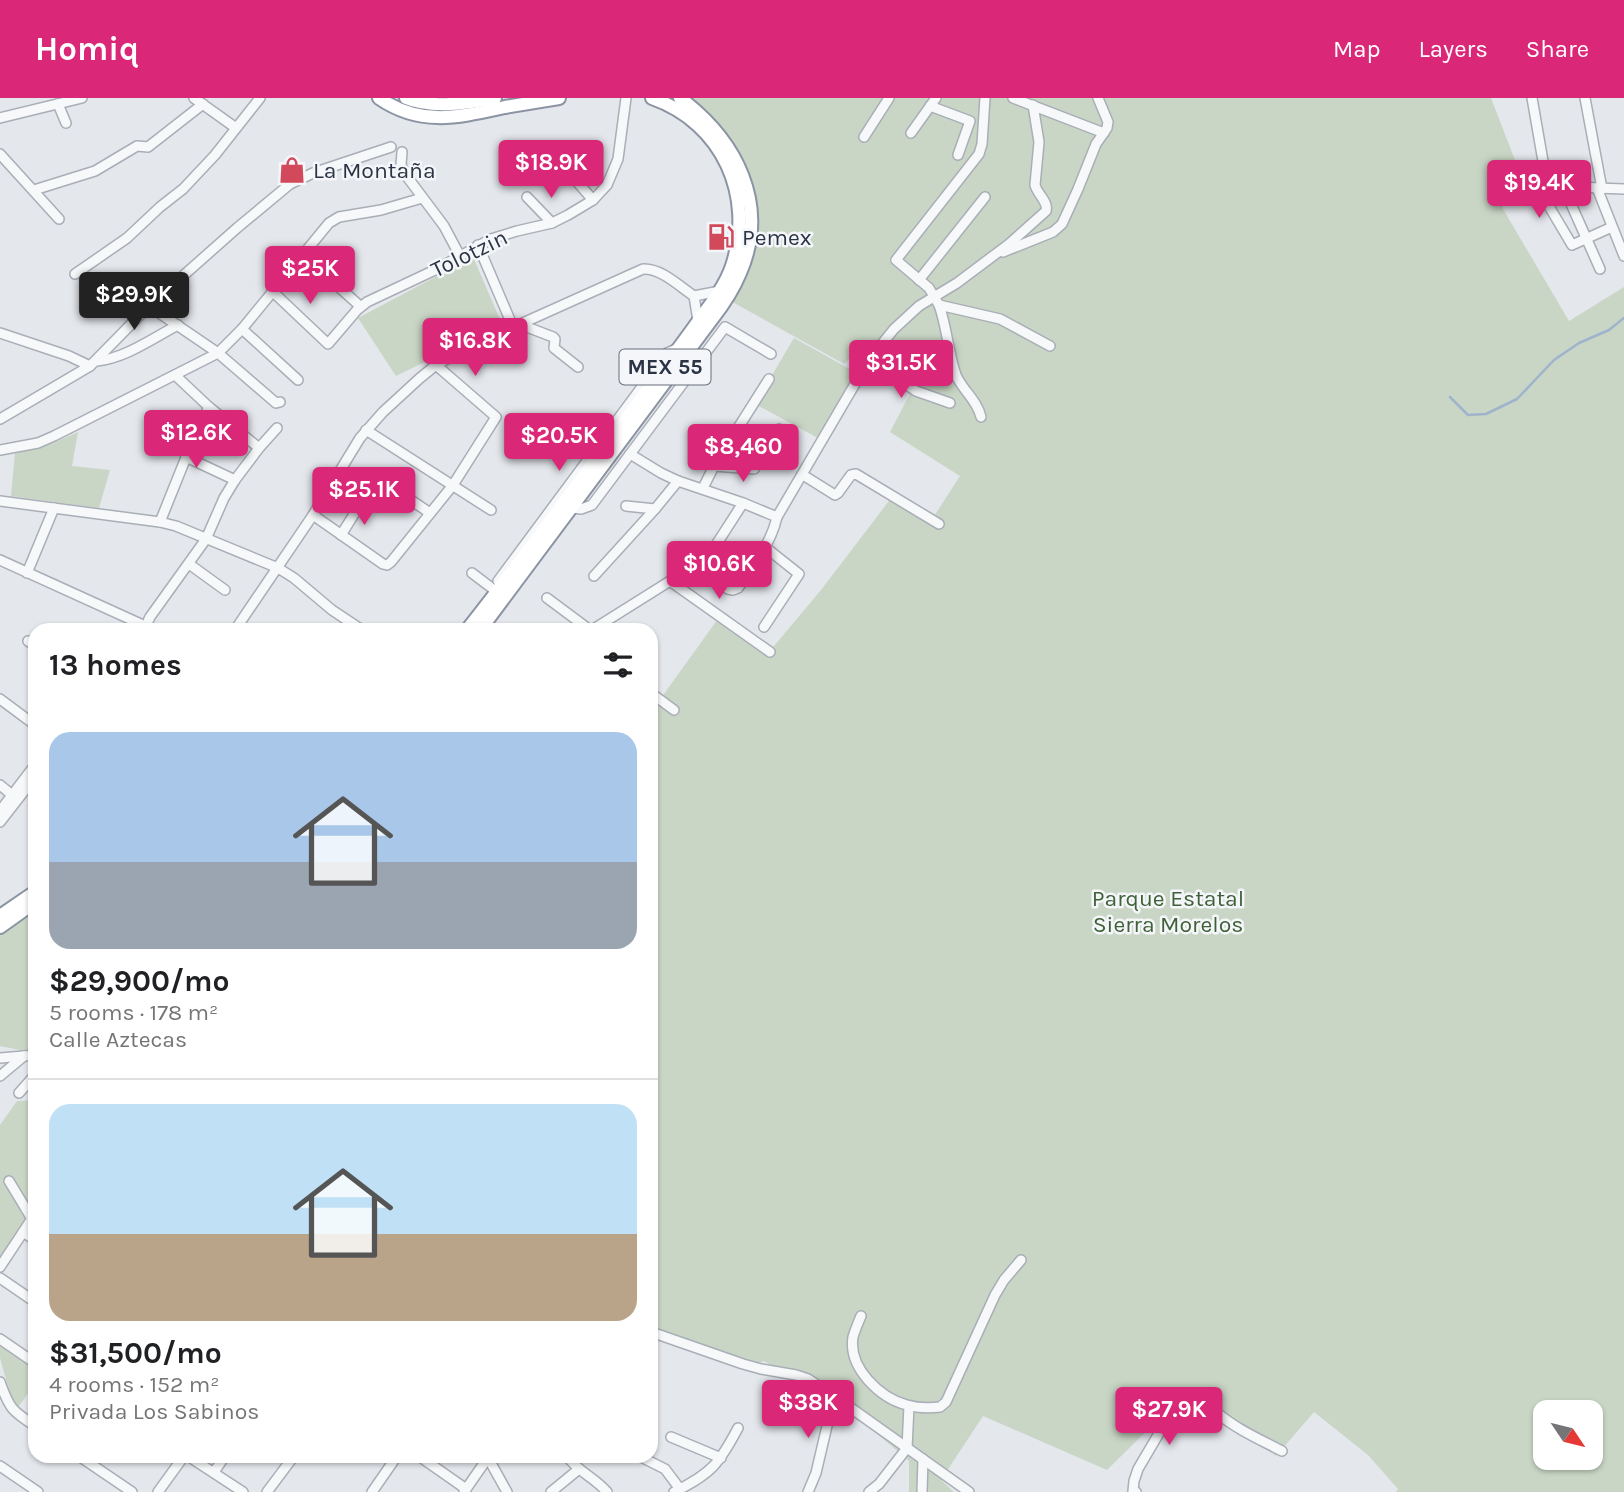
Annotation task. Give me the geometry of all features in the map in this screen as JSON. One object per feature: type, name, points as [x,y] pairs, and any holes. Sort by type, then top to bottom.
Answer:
[{"type":"highway","points":[[379,98],[398,110],[428,118],[462,116],[517,102],[559,98]]},
{"type":"highway","points":[[410,99],[430,104],[447,104],[495,98]]},
{"type":"highway","name":"MEX 55","points":[[472,623],[678,349],[720,291],[732,269],[738,243],[740,208],[734,180],[723,156],[690,119],[673,107],[652,98]]},
{"type":"highway","name":"MEX 55","points":[[485,623],[650,404],[726,300],[741,273],[750,239],[751,218],[749,197],[737,161],[706,119],[680,98]]},
{"type":"highway","points":[[0,916],[28,897]]},
{"type":"highway","points":[[0,927],[28,907]]},
{"type":"street","points":[[0,118],[82,98]]},
{"type":"street","points":[[194,98],[236,128]]},
{"type":"street","points":[[75,274],[127,238],[193,178],[260,98]]},
{"type":"street","name":"Tolotzin","points":[[360,306],[437,269],[478,245],[503,234],[552,223],[593,200],[607,185],[618,159],[626,98]]},
{"type":"street","points":[[864,137],[889,98]]},
{"type":"street","points":[[981,417],[977,404],[957,376],[937,300],[929,288],[896,261],[896,258],[979,155],[985,98]]},
{"type":"street","points":[[1015,98],[1104,132]]},
{"type":"street","points":[[993,256],[1059,228],[1070,210],[1096,144],[1107,128],[1108,122],[1098,98]]},
{"type":"street","points":[[1532,98],[1543,184]]},
{"type":"street","points":[[1585,98],[1599,188],[1624,256]]},
{"type":"street","points":[[911,133],[933,102],[970,121],[958,155]]},
{"type":"street","points":[[58,104],[66,123]]},
{"type":"street","points":[[34,190],[95,171],[137,146],[148,147],[203,104]]},
{"type":"street","points":[[697,567],[728,589],[736,589],[741,585],[765,547],[777,517],[869,360],[905,318],[937,300],[1046,211],[1046,205],[1035,185],[1039,142],[1034,104]]},
{"type":"street","points":[[0,419],[93,364],[149,306],[290,184],[313,173],[391,147]]},
{"type":"street","points":[[402,152],[401,167],[444,226],[460,256]]},
{"type":"street","points":[[0,154],[59,219]]},
{"type":"street","points":[[565,168],[593,200]]},
{"type":"street","points":[[1612,227],[1572,245],[1537,187],[1543,184],[1624,189]]},
{"type":"street","points":[[1563,186],[1600,269]]},
{"type":"street","points":[[527,197],[552,223]]},
{"type":"street","points":[[919,280],[985,197]]},
{"type":"street","points":[[0,450],[38,443],[54,436],[218,354],[242,329],[324,227],[333,220],[422,198]]},
{"type":"street","points":[[478,245],[516,326],[552,336],[555,339],[554,348],[578,367]]},
{"type":"street","points":[[272,291],[328,344],[360,306],[303,255]]},
{"type":"street","points":[[240,623],[313,515],[366,430],[436,365],[643,269],[659,272],[694,296],[720,291]]},
{"type":"street","points":[[694,296],[698,321]]},
{"type":"street","points":[[937,300],[1000,319],[1050,346]]},
{"type":"street","points":[[149,306],[218,354],[275,403],[280,402]]},
{"type":"street","points":[[0,333],[93,364],[121,355],[178,325]]},
{"type":"street","points":[[571,508],[581,509],[592,505],[725,327],[771,354]]},
{"type":"street","points":[[242,329],[298,380]]},
{"type":"street","points":[[869,360],[916,391],[950,403]]},
{"type":"street","points":[[313,515],[383,564],[389,565],[453,485],[496,418],[436,365]]},
{"type":"street","points":[[174,375],[259,448]]},
{"type":"street","points":[[703,488],[769,379]]},
{"type":"street","points":[[650,404],[668,403]]},
{"type":"street","points":[[0,407],[12,412]]},
{"type":"street","points":[[160,522],[209,407]]},
{"type":"street","points":[[147,623],[206,539],[235,480],[277,428]]},
{"type":"street","points":[[715,466],[753,470],[779,429]]},
{"type":"street","points":[[366,430],[491,510]]},
{"type":"street","points":[[631,454],[678,481],[777,517]]},
{"type":"street","points":[[186,457],[235,480]]},
{"type":"street","points":[[803,475],[835,495],[850,476],[856,474],[939,524]]},
{"type":"street","points":[[594,576],[678,481]]},
{"type":"street","points":[[402,494],[430,513]]},
{"type":"street","points":[[0,501],[160,522],[278,568],[352,623]]},
{"type":"street","points":[[341,535],[362,503]]},
{"type":"street","points":[[602,623],[697,567],[716,545],[743,503]]},
{"type":"street","points":[[626,506],[655,509]]},
{"type":"street","points":[[27,573],[54,508]]},
{"type":"street","points":[[764,627],[799,574],[765,547]]},
{"type":"street","points":[[0,560],[138,623]]},
{"type":"street","points":[[189,564],[225,590]]},
{"type":"street","points":[[466,623],[494,590],[472,573]]},
{"type":"street","points":[[670,581],[771,652]]},
{"type":"street","points":[[547,598],[581,623]]},
{"type":"street","points":[[0,699],[28,720]]},
{"type":"street","points":[[658,702],[674,710]]},
{"type":"street","points":[[0,811],[28,774]]},
{"type":"street","points":[[0,785],[12,795]]},
{"type":"street","points":[[0,822],[28,792]]},
{"type":"street","points":[[0,1058],[28,1055]]},
{"type":"street","points":[[0,1076],[28,1056]]},
{"type":"street","points":[[19,1093],[28,1083]]},
{"type":"street","points":[[9,1181],[28,1209]]},
{"type":"street","points":[[0,1267],[28,1224]]},
{"type":"street","points":[[23,1232],[28,1235]]},
{"type":"street","points":[[861,1316],[853,1338],[859,1369],[872,1384],[892,1399],[909,1406],[936,1408],[943,1405],[995,1295],[1021,1260]]},
{"type":"street","points":[[0,1278],[28,1297]]},
{"type":"street","points":[[658,1334],[743,1364],[802,1377],[834,1396],[969,1492]]},
{"type":"street","points":[[0,1339],[28,1358]]},
{"type":"street","points":[[0,1382],[8,1405],[28,1421]]},
{"type":"street","points":[[808,1492],[816,1473],[834,1396]]},
{"type":"street","points":[[1134,1492],[1135,1477],[1146,1454],[1177,1404],[1187,1397],[1205,1402],[1237,1428],[1282,1451]]},
{"type":"street","points":[[869,1492],[879,1484],[906,1448],[909,1406]]},
{"type":"street","points":[[653,1463],[665,1469],[677,1490],[703,1476],[721,1458],[738,1428]]},
{"type":"street","points":[[671,1437],[721,1458]]},
{"type":"street","points":[[922,1492],[923,1460]]},
{"type":"street","points":[[89,1463],[132,1492]]},
{"type":"street","points":[[159,1492],[177,1463]]},
{"type":"street","points":[[194,1463],[214,1472],[243,1492]]},
{"type":"street","points":[[214,1472],[220,1463]]},
{"type":"street","points":[[267,1492],[289,1463]]},
{"type":"street","points":[[372,1492],[392,1463]]},
{"type":"street","points":[[428,1463],[465,1491],[483,1463]]},
{"type":"street","points":[[492,1463],[507,1492]]},
{"type":"street","points":[[573,1463],[607,1492]]},
{"type":"street","points":[[0,1466],[38,1492]]},
{"type":"street","points":[[551,1492],[579,1469]]},
{"type":"green space","name":"Parque Estatal Sierra Morelos","points":[[677,98],[1491,98],[1527,191],[1502,203],[1503,209],[1569,321],[1624,287],[1624,1492],[1396,1492],[1398,1489],[1368,1455],[1314,1412],[1276,1456],[1186,1392],[1107,1470],[983,1416],[941,1480],[954,1492],[909,1492],[909,1461],[866,1424],[764,1361],[750,1367],[658,1334],[658,702],[720,616],[769,652],[821,590],[892,497],[931,521],[960,476],[890,432],[911,392],[856,352],[844,364],[718,294],[733,266],[742,190]]},
{"type":"green space","points":[[473,257],[502,324],[396,376],[358,318]]},
{"type":"green space","points":[[794,338],[855,372],[818,438],[755,404]]},
{"type":"green space","points":[[78,432],[72,466],[110,470],[99,508],[11,496],[15,453],[51,444]]},
{"type":"green space","points":[[28,901],[28,1052],[0,1046],[0,921]]},
{"type":"green space","points":[[28,1100],[28,1219],[0,1265],[0,1125],[17,1101]]},
{"type":"green space","points":[[0,1343],[28,1361],[28,1394],[19,1406],[13,1404],[0,1358]]},
{"type":"waterway","points":[[1450,397],[1468,415],[1486,414],[1517,399],[1554,360],[1579,343],[1609,330],[1624,318]]},
{"type":"place","name":"La Montaña","points":[[292,170]]},
{"type":"place","name":"Pemex","points":[[721,237]]}]
